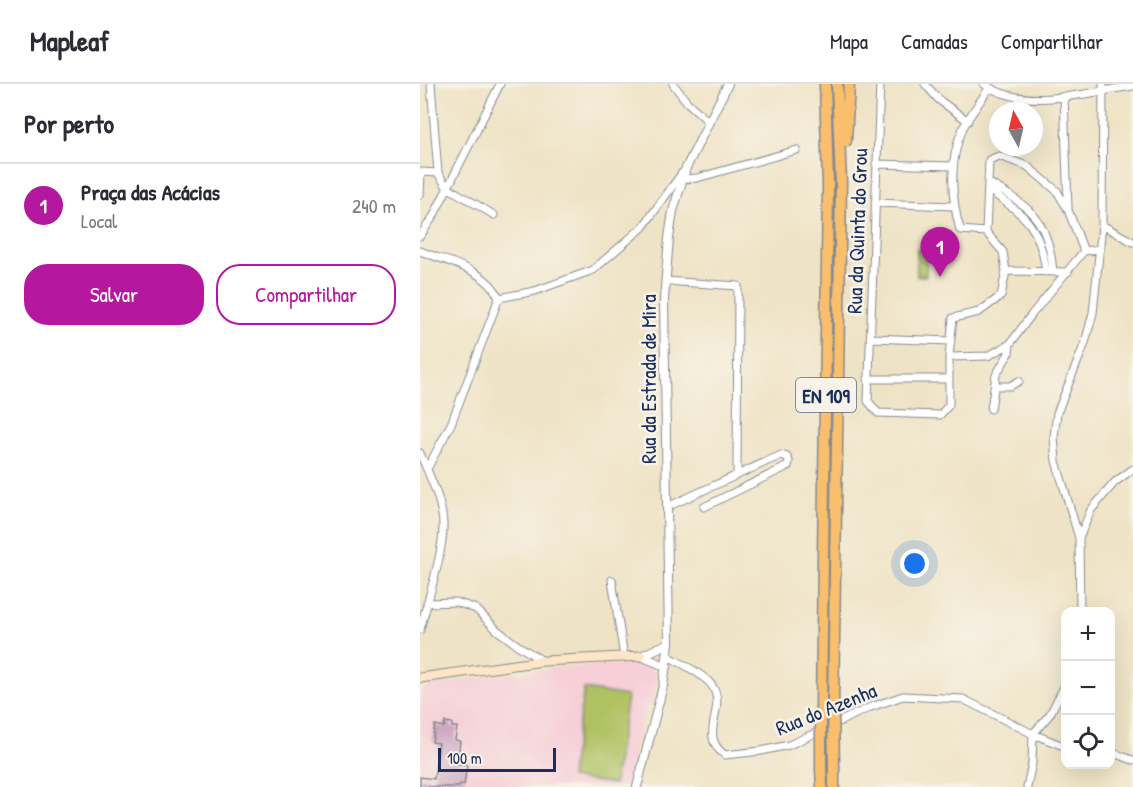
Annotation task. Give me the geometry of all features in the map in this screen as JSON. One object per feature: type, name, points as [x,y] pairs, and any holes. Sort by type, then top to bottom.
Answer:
[{"type":"main road","name":"EN 109","points":[[822,787],[821,706],[828,185],[825,84]]},
{"type":"main road","name":"EN 109","points":[[834,787],[833,706],[841,183],[837,84]]},
{"type":"main road","points":[[841,183],[847,135],[849,84]]},
{"type":"main road","points":[[420,678],[543,661],[641,656]]},
{"type":"main road","points":[[420,685],[431,678]]},
{"type":"street","points":[[431,84],[438,173],[447,187],[494,215]]},
{"type":"street","points":[[420,236],[433,217],[500,84]]},
{"type":"street","points":[[673,84],[687,102],[709,122]]},
{"type":"street","name":"Rua da Estrada de Mira","points":[[637,787],[663,686],[669,643],[666,281],[669,238],[673,211],[686,168],[728,84]]},
{"type":"street","name":"Rua da Quinta do Grou","points":[[880,84],[868,379],[868,401],[878,413],[940,415],[949,405],[949,357],[953,318],[980,312],[1001,296],[1005,272]]},
{"type":"street","points":[[925,84],[939,100],[968,121]]},
{"type":"street","points":[[986,232],[960,230],[953,206],[953,166],[963,128],[986,86],[1011,95],[1048,99],[1103,87],[1133,86]]},
{"type":"street","points":[[1080,607],[1079,538],[1056,461],[1054,437],[1057,413],[1085,343],[1093,313],[1102,225],[1103,87]]},
{"type":"street","points":[[1064,96],[1068,210]]},
{"type":"street","points":[[683,179],[698,178],[797,150]]},
{"type":"street","points":[[1068,272],[1005,272],[1003,252],[986,232],[989,160],[999,156],[1027,166],[1057,191],[1068,210],[1084,251]]},
{"type":"street","points":[[876,164],[953,166]]},
{"type":"street","points":[[499,297],[535,291],[593,270],[644,227],[686,168]]},
{"type":"street","points":[[420,195],[421,172],[438,173]]},
{"type":"street","points":[[989,187],[1029,222],[1041,243],[1049,272]]},
{"type":"street","points":[[874,203],[953,206]]},
{"type":"street","points":[[1102,225],[1133,242]]},
{"type":"street","points":[[949,357],[988,356],[1010,344],[1084,251],[1100,249]]},
{"type":"street","points":[[420,251],[472,272],[495,287],[499,297],[451,424],[424,470]]},
{"type":"street","points":[[666,281],[738,286],[737,475]]},
{"type":"street","points":[[870,339],[951,341]]},
{"type":"street","points":[[991,409],[996,375],[1009,353],[1010,344]]},
{"type":"street","points":[[868,379],[949,379]]},
{"type":"street","points":[[995,386],[1010,386],[1019,381]]},
{"type":"street","points":[[420,453],[424,470],[440,506],[443,524],[442,543],[420,630]]},
{"type":"street","points":[[667,507],[781,455],[787,457],[788,466],[704,507]]},
{"type":"street","points":[[1079,538],[1091,510],[1116,483],[1133,470]]},
{"type":"street","points":[[612,580],[624,657]]},
{"type":"street","points":[[427,603],[456,602],[476,609],[497,630],[543,661]]},
{"type":"street","points":[[641,656],[669,643]]},
{"type":"street","points":[[641,656],[667,667]]},
{"type":"street","name":"Rua do Azenha","points":[[668,656],[693,669],[714,688],[716,703],[712,735],[716,749],[725,755],[789,745],[871,707],[903,696],[963,699],[1033,734]]},
{"type":"street","points":[[1027,787],[1032,763],[1033,734],[1050,714],[1061,691]]},
{"type":"street","points":[[1033,734],[1061,745]]},
{"type":"street","points":[[1115,754],[1133,760]]},
{"type":"shaded area","points":[[642,663],[650,666],[657,677],[653,704],[646,707],[633,754],[637,762],[630,787],[420,787],[420,692],[429,686],[508,673]]},
{"type":"green space","points":[[917,249],[927,249],[926,276],[917,276]]},
{"type":"green space","points":[[584,689],[627,696],[614,784],[570,778]]},
{"type":"building","points":[[445,722],[452,723],[452,727],[457,727],[455,740],[460,741],[457,764],[467,765],[464,785],[420,787],[420,777],[434,779],[439,743],[432,742],[435,725],[444,727]]},
{"type":"place","name":"Praça das Acácias","points":[[940,277]]}]
